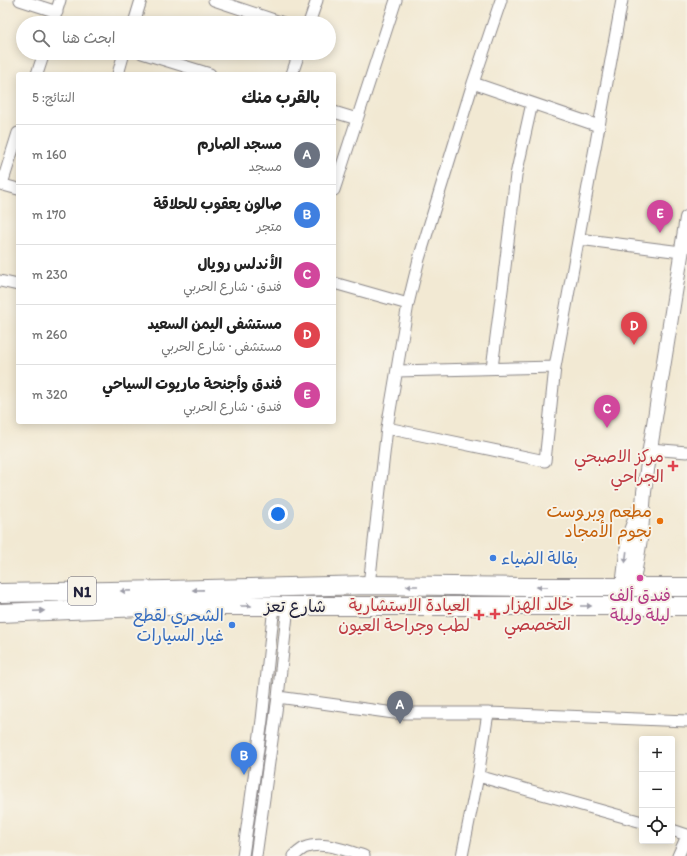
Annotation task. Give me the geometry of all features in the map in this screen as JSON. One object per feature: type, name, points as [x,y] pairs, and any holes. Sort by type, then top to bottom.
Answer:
[{"type":"highway","name":"شارع تعز","points":[[0,613],[165,598],[369,586],[687,587]]},
{"type":"highway","name":"شارع تعز","points":[[0,593],[165,598],[281,606],[687,606]]},
{"type":"street","points":[[20,0],[51,16]]},
{"type":"street","points":[[56,16],[60,0]]},
{"type":"street","points":[[136,16],[141,0]]},
{"type":"street","points":[[214,0],[262,16]]},
{"type":"street","points":[[312,16],[317,0]]},
{"type":"street","points":[[336,183],[396,0]]},
{"type":"street","points":[[369,586],[388,428],[408,304],[419,259],[473,83],[501,0]]},
{"type":"street","points":[[388,428],[545,461],[556,366],[622,0]]},
{"type":"street","points":[[38,72],[42,60]]},
{"type":"street","points":[[119,72],[122,60]]},
{"type":"street","points":[[165,60],[204,72]]},
{"type":"street","points":[[293,72],[297,60]]},
{"type":"street","points":[[473,83],[599,126]]},
{"type":"street","points":[[492,368],[516,175],[532,104]]},
{"type":"street","points":[[336,113],[357,119]]},
{"type":"street","points":[[16,139],[1,184],[16,188]]},
{"type":"street","points":[[627,586],[641,533],[644,492],[650,449],[687,218]]},
{"type":"street","points":[[579,239],[682,252]]},
{"type":"street","points":[[0,280],[16,284]]},
{"type":"street","points":[[336,284],[408,304]]},
{"type":"street","points":[[397,371],[556,366]]},
{"type":"street","points":[[650,449],[687,452]]},
{"type":"street","points":[[256,856],[278,697],[281,606]]},
{"type":"street","points":[[243,856],[262,720],[281,606]]},
{"type":"street","points":[[278,697],[394,713],[488,713],[687,721]]},
{"type":"street","points":[[462,856],[478,776],[488,713]]},
{"type":"street","points":[[478,776],[639,821]]},
{"type":"street","points":[[675,831],[687,835],[678,856]]},
{"type":"street","points":[[294,856],[304,848],[326,845],[364,856]]},
{"type":"place","name":"فندق وأجنحة ماريوت السياحي","points":[[660,233]]},
{"type":"place","name":"مستشفى اليمن السعيد","points":[[634,345]]},
{"type":"place","name":"الأندلس رويال","points":[[607,428]]},
{"type":"place","name":"مركز الاصبحي الجراحي","points":[[673,466]]},
{"type":"place","name":"مطعم وبروست نجوم الأمجاد","points":[[660,521]]},
{"type":"place","name":"بقالة الضياء","points":[[493,558]]},
{"type":"place","name":"فندق ألف ليلة وليلة","points":[[640,578]]},
{"type":"place","name":"خالد الهزار التخصصي","points":[[495,614]]},
{"type":"place","name":"العيادة الاستشارية لطب وجراحة العيون","points":[[479,615]]},
{"type":"place","name":"الشحري لقطع غيار السيارات","points":[[232,625]]},
{"type":"place","name":"مسجد الصارم","points":[[400,724]]},
{"type":"place","name":"صالون يعقوب للحلاقة","points":[[244,775]]}]
